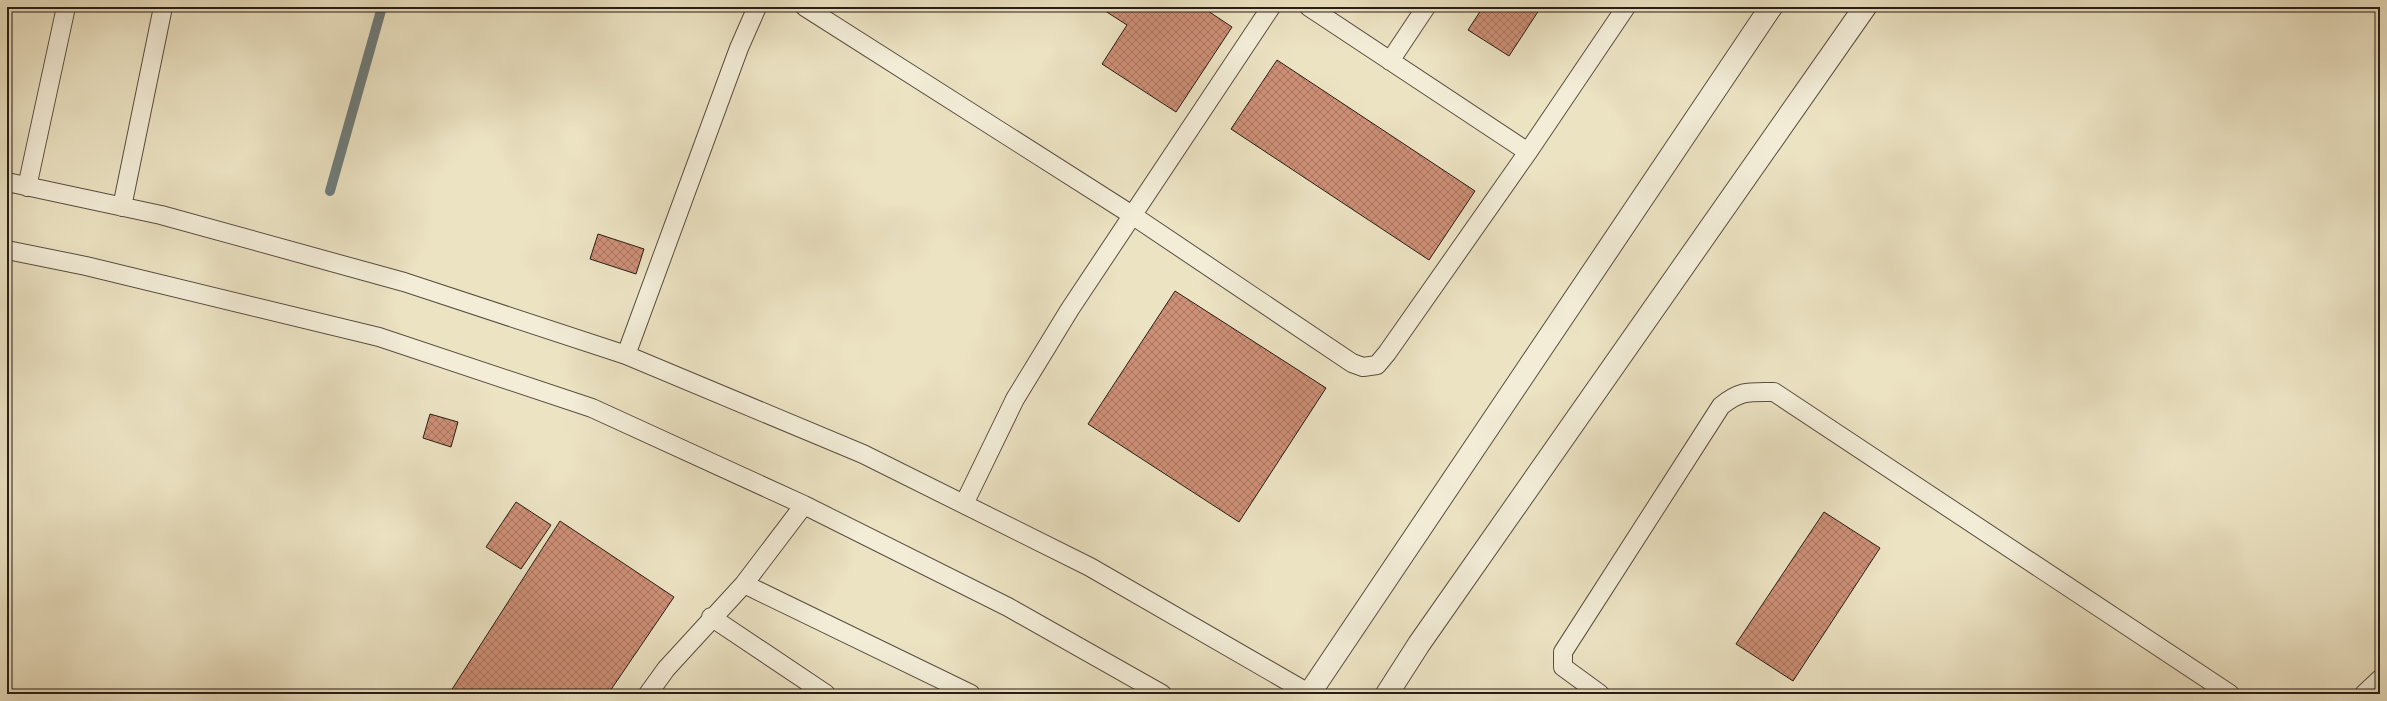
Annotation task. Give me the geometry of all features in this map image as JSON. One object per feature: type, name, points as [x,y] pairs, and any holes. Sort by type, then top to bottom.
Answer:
[{"type":"street","points":[[1309,694],[1771,7]]},
{"type":"street","points":[[1387,694],[1419,644],[1865,7]]},
{"type":"lane","points":[[27,187],[66,7]]},
{"type":"lane","points":[[122,207],[163,7]]},
{"type":"lane","points":[[626,355],[736,56],[757,7]]},
{"type":"lane","points":[[805,7],[1132,215],[1352,364],[1363,367],[1377,365],[1528,152],[1626,7]]},
{"type":"lane","points":[[964,504],[1015,399],[1070,309],[1271,7]]},
{"type":"lane","points":[[1309,7],[1528,152]]},
{"type":"lane","points":[[1390,61],[1426,7]]},
{"type":"lane","points":[[7,182],[161,215],[404,282],[626,355],[863,454],[964,504],[1090,567],[1309,694]]},
{"type":"lane","points":[[7,250],[86,266],[379,336],[592,408],[804,505],[1008,607],[1162,694]]},
{"type":"lane","points":[[1600,694],[1563,667],[1563,652],[1721,406],[1735,395],[1750,392],[1774,392],[2230,694]]},
{"type":"lane","points":[[648,694],[666,669],[711,617],[744,584],[804,505]]},
{"type":"lane","points":[[744,584],[971,694]]},
{"type":"lane","points":[[711,617],[826,694]]},
{"type":"lane","points":[[2364,694],[2380,679]]},
{"type":"building","points":[[1099,7],[1202,7],[1232,27],[1176,112],[1102,64],[1127,25]]},
{"type":"building","points":[[1483,7],[1541,7],[1509,56],[1468,30]]},
{"type":"building","points":[[1277,60],[1475,191],[1429,260],[1231,129]]},
{"type":"building","points":[[598,234],[644,249],[636,274],[590,259]]},
{"type":"building","points":[[1175,291],[1326,388],[1239,522],[1088,424]]},
{"type":"building","points":[[430,414],[458,422],[451,447],[423,438]]},
{"type":"building","points":[[516,502],[551,525],[521,569],[486,547]]},
{"type":"building","points":[[1824,512],[1880,548],[1793,681],[1736,644]]},
{"type":"building","points":[[560,521],[674,597],[608,694],[449,694]]},
{"type":"waterway","points":[[330,191],[382,7]]}]
